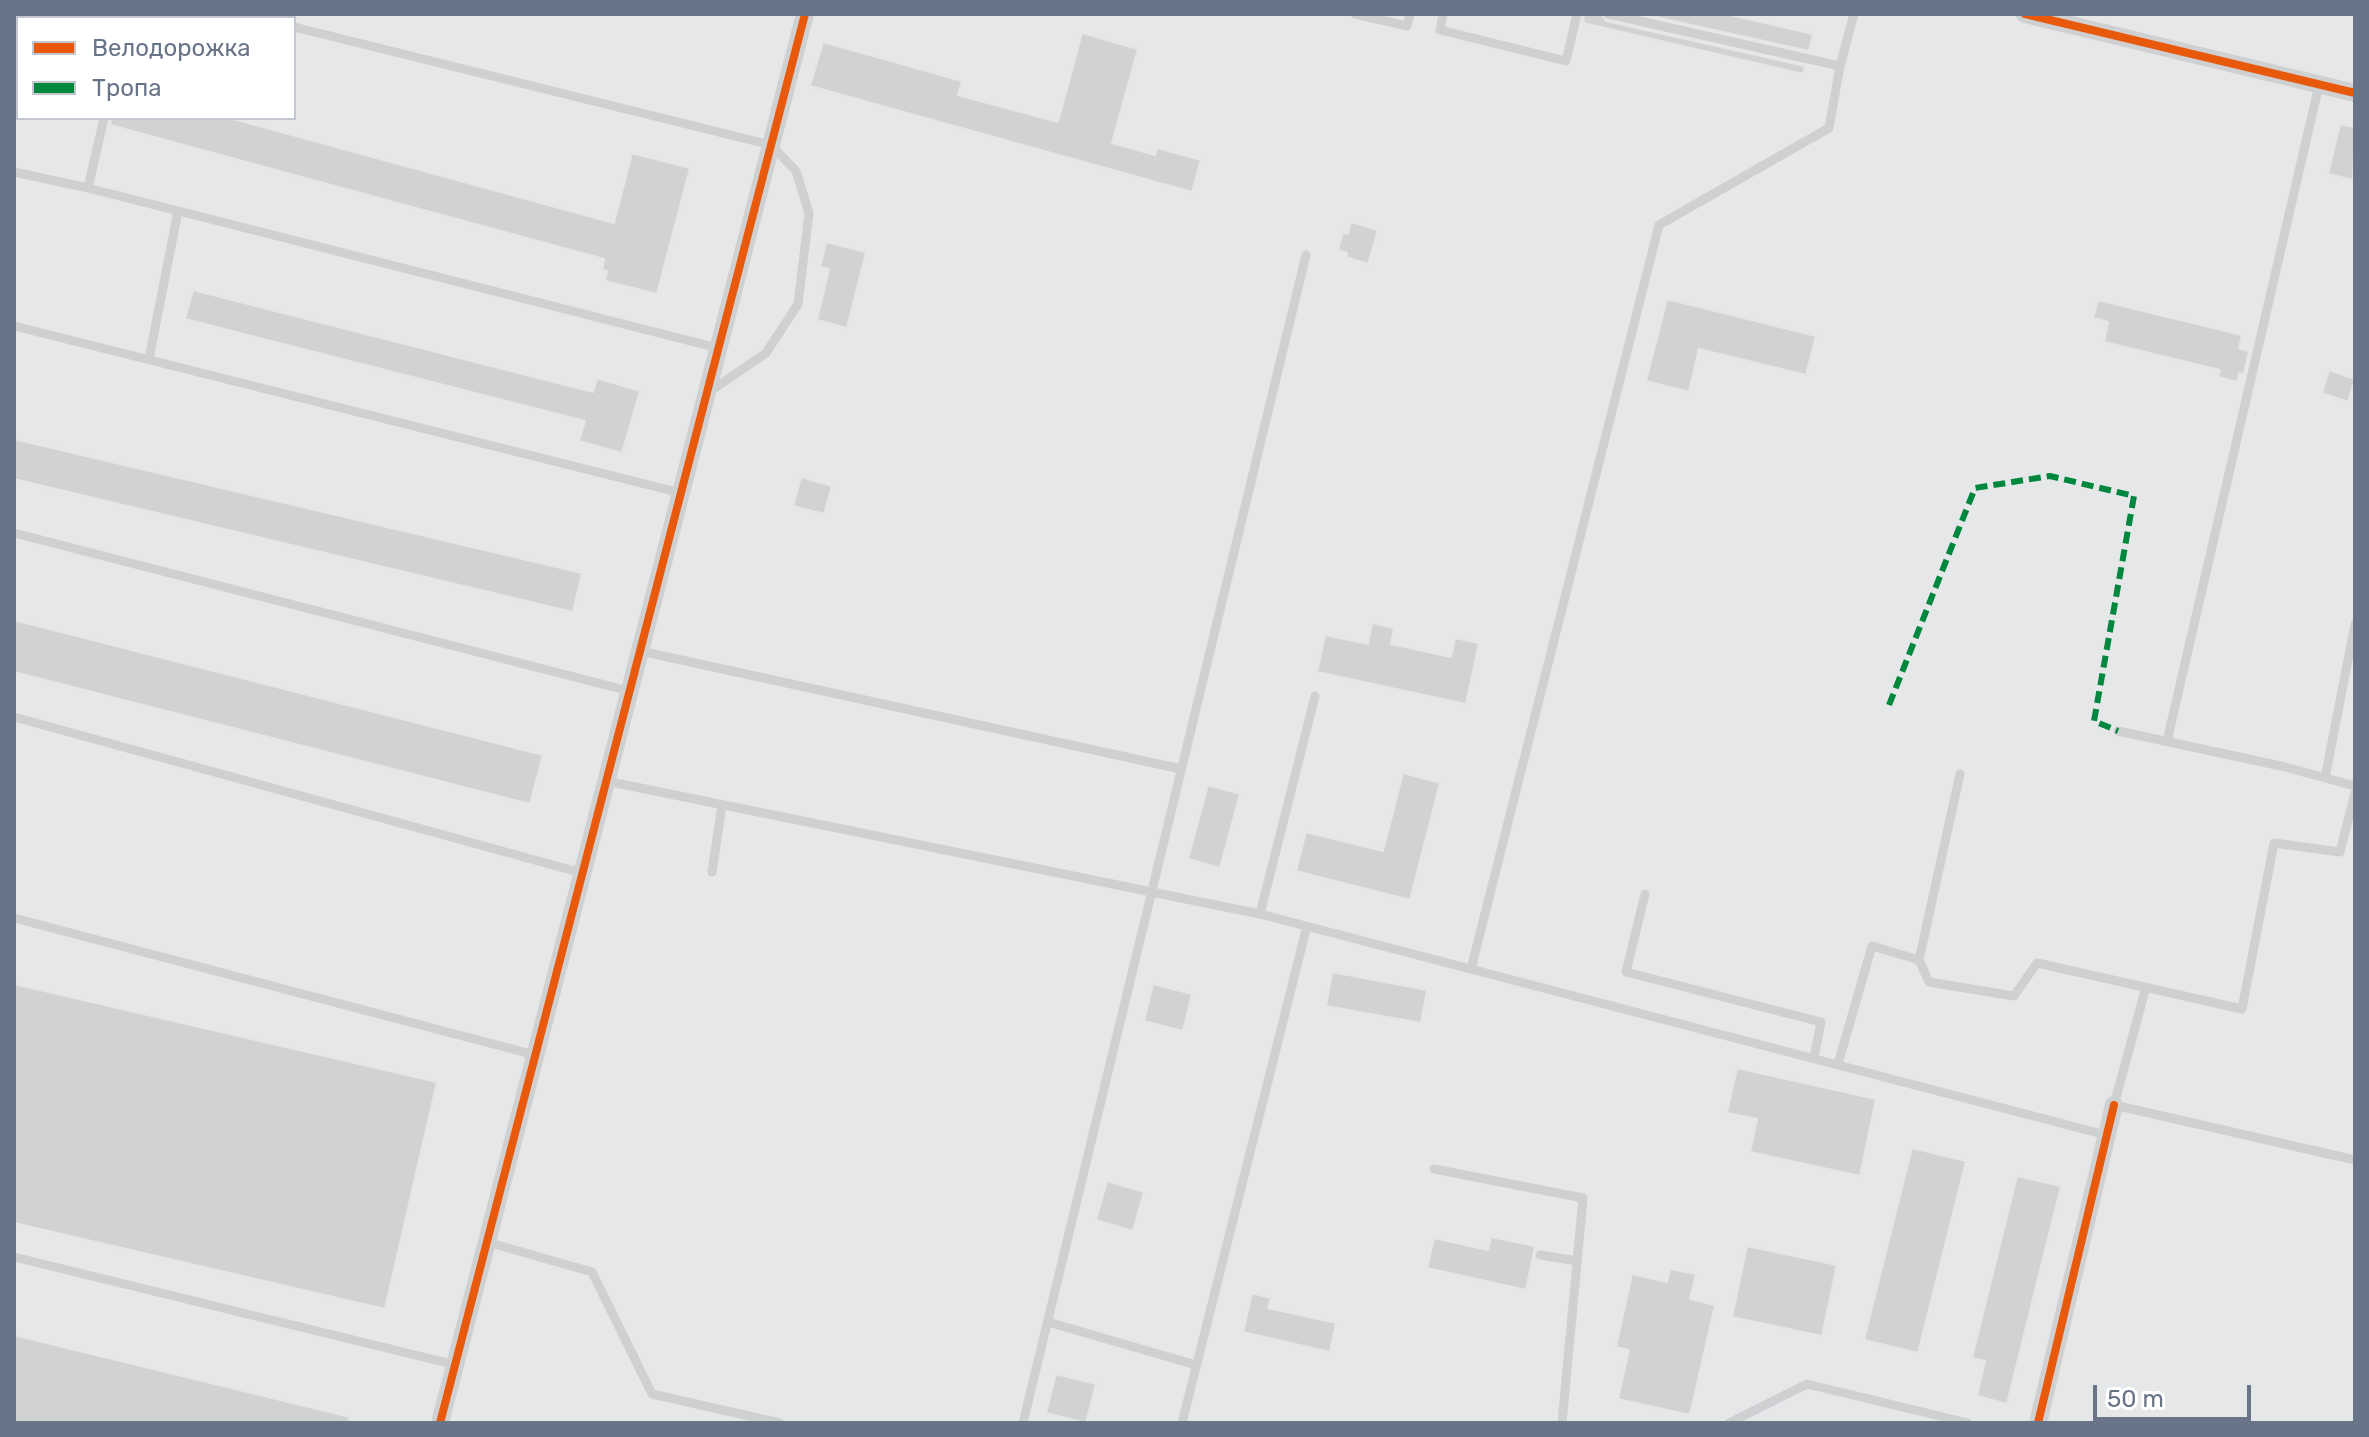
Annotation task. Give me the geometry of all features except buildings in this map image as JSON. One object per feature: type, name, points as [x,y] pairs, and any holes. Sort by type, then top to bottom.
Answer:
[{"type":"street","points":[[2025,14],[2355,93]]},
{"type":"street","points":[[440,1423],[805,16]]},
{"type":"street","points":[[2038,1423],[2114,1105]]},
{"type":"lane","points":[[1355,14],[1407,26],[1410,14]]},
{"type":"lane","points":[[1443,14],[1440,30],[1566,61],[1577,14]]},
{"type":"lane","points":[[1608,14],[1840,66]]},
{"type":"lane","points":[[1471,969],[1659,225],[1829,128],[1840,66],[1854,14]]},
{"type":"lane","points":[[296,27],[771,145],[796,171],[809,213],[798,304],[766,353],[706,394]]},
{"type":"lane","points":[[2167,741],[2319,85]]},
{"type":"lane","points":[[88,188],[104,120]]},
{"type":"lane","points":[[14,172],[88,188],[718,348]]},
{"type":"lane","points":[[149,359],[178,211]]},
{"type":"lane","points":[[1023,1423],[1306,255]]},
{"type":"lane","points":[[14,326],[681,493]]},
{"type":"lane","points":[[14,533],[629,691]]},
{"type":"lane","points":[[2325,778],[2355,624]]},
{"type":"lane","points":[[640,651],[1181,769]]},
{"type":"lane","points":[[1260,914],[1315,696]]},
{"type":"lane","points":[[14,717],[582,873]]},
{"type":"lane","points":[[2118,731],[2355,786]]},
{"type":"lane","points":[[1960,774],[1919,960],[1929,982],[2014,996],[2037,963],[2242,1009],[2274,843],[2340,852],[2355,793]]},
{"type":"lane","points":[[606,781],[1260,914],[2106,1135]]},
{"type":"lane","points":[[712,872],[722,805]]},
{"type":"lane","points":[[1645,894],[1626,972],[1821,1022],[1814,1058]]},
{"type":"lane","points":[[14,918],[535,1055]]},
{"type":"lane","points":[[1182,1423],[1307,926]]},
{"type":"lane","points":[[1838,1064],[1872,946],[1919,960]]},
{"type":"lane","points":[[2146,987],[2114,1105],[2355,1160]]},
{"type":"lane","points":[[1434,1169],[1583,1198],[1562,1423]]},
{"type":"lane","points":[[487,1242],[592,1272],[652,1394],[780,1423]]},
{"type":"lane","points":[[1540,1255],[1577,1261]]},
{"type":"lane","points":[[14,1257],[456,1365]]},
{"type":"lane","points":[[1048,1322],[1196,1365]]},
{"type":"lane","points":[[1729,1423],[1807,1384],[1968,1423]]},
{"type":"lane","points":[[1908,1423],[1911,1409]]},
{"type":"shaded area","points":[[14,14],[2355,14],[2355,1423],[14,1423]]},
{"type":"marked path","points":[[1889,705],[1975,488],[2050,476],[2134,496],[2094,721],[2118,731]]},
{"type":"cycle path","points":[[440,1423],[805,14]]},
{"type":"cycle path","points":[[2025,14],[2355,93]]},
{"type":"cycle path","points":[[2038,1423],[2114,1105]]}]
